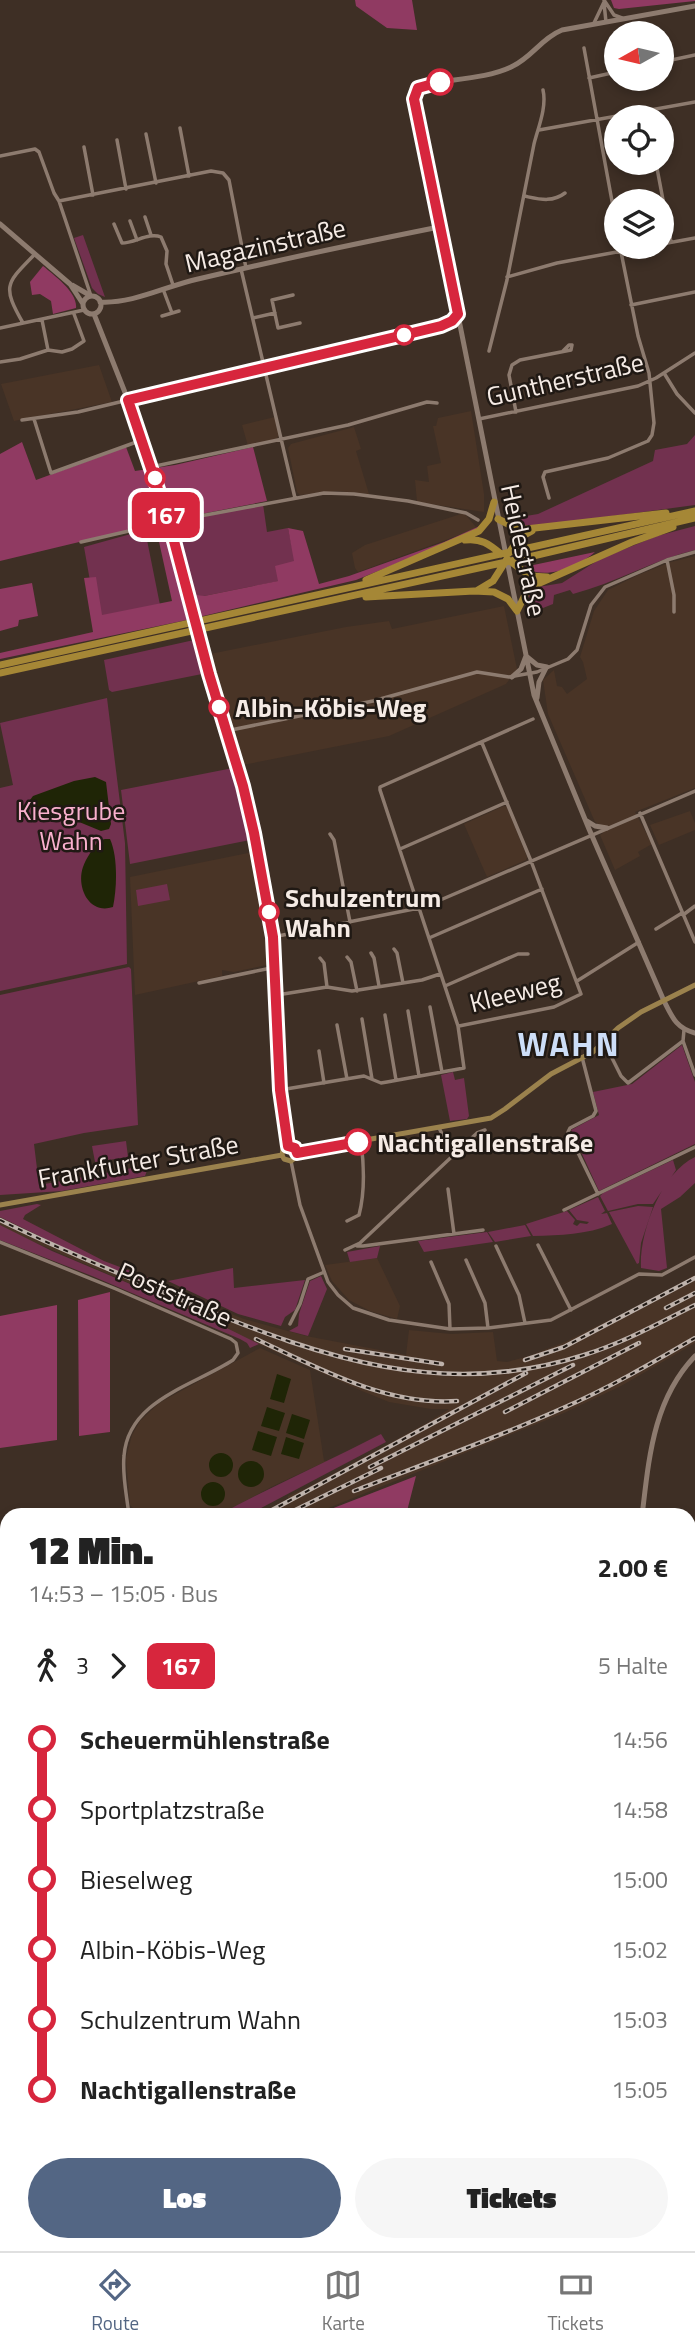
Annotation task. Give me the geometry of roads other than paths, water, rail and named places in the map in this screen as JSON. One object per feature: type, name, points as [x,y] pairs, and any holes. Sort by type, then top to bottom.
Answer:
[{"type":"highway","points":[[321,594],[373,578],[479,531],[485,524],[494,502]]},
{"type":"highway","points":[[498,519],[516,528],[540,528],[695,510]]},
{"type":"highway","points":[[206,624],[321,594],[695,510]]},
{"type":"highway","points":[[0,665],[348,597],[695,518]]},
{"type":"highway","points":[[348,597],[494,592],[502,595],[517,611],[533,586],[632,542],[695,518]]},
{"type":"highway","points":[[474,591],[493,582],[519,538],[540,528]]},
{"type":"highway","points":[[461,540],[485,541],[530,576],[541,578],[556,575]]},
{"type":"highway","points":[[0,673],[186,628]]},
{"type":"main road","points":[[612,21],[695,6]]},
{"type":"main road","points":[[592,24],[604,22]]},
{"type":"main road","name":"Heidestraße","points":[[592,24],[551,35],[524,59],[508,68],[418,88],[414,99],[537,704],[664,1001],[674,1021],[684,1030]]},
{"type":"main road","points":[[0,223],[69,284],[100,302],[100,308],[94,314]]},
{"type":"main road","name":"Magazinstraße","points":[[100,302],[117,302],[174,285],[439,227]]},
{"type":"main road","points":[[69,284],[89,314],[94,314]]},
{"type":"main road","points":[[84,307],[87,298],[92,296]]},
{"type":"main road","points":[[94,314],[128,400],[441,326],[453,325],[461,330]]},
{"type":"main road","points":[[441,326],[452,321],[458,314]]},
{"type":"main road","points":[[512,677],[521,669],[526,656],[537,665],[548,668],[539,682],[537,704]]},
{"type":"main road","points":[[585,820],[597,827],[607,828]]},
{"type":"main road","points":[[297,1153],[484,1120],[497,1115],[546,1077],[604,1042],[629,1020],[695,985]]},
{"type":"main road","points":[[684,1030],[695,1032]]},
{"type":"main road","points":[[288,1146],[295,1148],[297,1153],[291,1161],[286,1161],[282,1155],[283,1149],[288,1146]]},
{"type":"main road","name":"Frankfurter Straße","points":[[0,1205],[282,1155]]},
{"type":"main road","points":[[643,1508],[659,1414],[671,1387],[695,1356]]},
{"type":"street","points":[[604,0],[614,15],[624,19]]},
{"type":"street","points":[[604,0],[606,21]]},
{"type":"street","points":[[592,24],[597,19],[604,0]]},
{"type":"street","points":[[584,48],[610,189]]},
{"type":"street","points":[[674,59],[695,55]]},
{"type":"street","points":[[589,78],[604,75]]},
{"type":"street","points":[[489,351],[539,130],[544,96],[542,90]]},
{"type":"street","points":[[539,130],[695,102]]},
{"type":"street","points":[[180,128],[189,176]]},
{"type":"street","points":[[146,134],[156,183]]},
{"type":"street","points":[[117,140],[126,189]]},
{"type":"street","points":[[84,147],[93,195]]},
{"type":"street","points":[[0,156],[31,150],[39,152],[92,296]]},
{"type":"street","points":[[59,201],[217,171],[227,178],[253,318],[295,498]]},
{"type":"street","points":[[524,196],[547,200],[565,193]]},
{"type":"street","points":[[145,217],[151,235]]},
{"type":"street","points":[[130,221],[136,240]]},
{"type":"street","points":[[114,224],[122,243],[159,235],[164,243],[166,264],[174,285]]},
{"type":"street","points":[[674,242],[695,238]]},
{"type":"street","points":[[507,277],[604,253]]},
{"type":"street","points":[[23,323],[12,301],[10,282],[35,254]]},
{"type":"street","points":[[549,499],[543,477],[545,472],[608,458],[650,438],[654,423],[649,373],[623,259]]},
{"type":"street","points":[[163,289],[172,313]]},
{"type":"street","points":[[631,304],[695,292]]},
{"type":"street","points":[[293,295],[272,300],[278,328],[300,323]]},
{"type":"street","points":[[0,328],[74,314],[84,307]]},
{"type":"street","points":[[162,316],[179,311]]},
{"type":"street","points":[[253,318],[275,313]]},
{"type":"street","points":[[0,362],[48,350],[62,352],[72,349],[84,341],[74,314]]},
{"type":"street","points":[[42,320],[48,350]]},
{"type":"street","points":[[516,412],[509,375],[512,365],[520,360],[563,351]]},
{"type":"street","name":"Guntherstraße","points":[[479,419],[649,382],[695,353]]},
{"type":"street","points":[[664,373],[677,394],[695,413]]},
{"type":"street","points":[[22,420],[78,412],[128,400],[169,522],[254,833],[273,937],[280,1090],[288,1146]]},
{"type":"street","points":[[152,467],[348,425],[427,402],[437,403]]},
{"type":"street","points":[[34,419],[51,472],[142,440]]},
{"type":"street","points":[[80,542],[169,522],[329,493],[381,497],[466,513],[478,520]]},
{"type":"street","points":[[226,731],[373,701],[477,672],[512,677],[530,675],[568,659],[577,650],[588,611],[605,587],[667,560],[695,552]]},
{"type":"street","points":[[667,560],[674,595],[674,612]]},
{"type":"street","points":[[280,1090],[364,1076],[381,1083],[464,1068],[458,1026],[380,788],[533,719]]},
{"type":"street","points":[[482,743],[508,802],[577,981],[639,942]]},
{"type":"street","points":[[273,937],[419,908],[695,791]]},
{"type":"street","points":[[400,849],[508,802]]},
{"type":"street","points":[[640,813],[695,942]]},
{"type":"street","points":[[330,834],[334,840],[350,922]]},
{"type":"street","points":[[429,938],[542,889]]},
{"type":"street","points":[[656,929],[695,906]]},
{"type":"street","points":[[394,949],[403,983]]},
{"type":"street","points":[[371,953],[379,986]]},
{"type":"street","points":[[445,986],[518,954],[528,954]]},
{"type":"street","points":[[347,957],[351,962],[356,991]]},
{"type":"street","points":[[320,958],[324,963],[327,987]]},
{"type":"street","points":[[199,983],[276,967]]},
{"type":"street","points":[[277,995],[327,987],[344,992],[356,991],[441,974]]},
{"type":"street","name":"Kleeweg","points":[[458,1026],[554,1007],[581,994],[577,981]]},
{"type":"street","points":[[430,1007],[442,1072]]},
{"type":"street","points":[[408,1011],[419,1076]]},
{"type":"street","points":[[385,1015],[396,1080]]},
{"type":"street","points":[[362,1019],[372,1079]]},
{"type":"street","points":[[337,1025],[347,1079]]},
{"type":"street","points":[[684,1030],[683,1041],[695,1075]]},
{"type":"street","points":[[604,1042],[621,1076],[628,1083],[683,1041]]},
{"type":"street","points":[[318,1051],[324,1083]]},
{"type":"street","points":[[582,1057],[596,1111],[568,1132],[598,1194]]},
{"type":"street","points":[[439,1128],[453,1155]]},
{"type":"street","points":[[345,1250],[357,1245],[477,1133],[485,1130]]},
{"type":"street","points":[[347,1221],[359,1215],[361,1205],[361,1142]]},
{"type":"street","points":[[564,1210],[695,1147]]},
{"type":"street","points":[[291,1161],[300,1205],[323,1272],[338,1295],[362,1312],[408,1325],[450,1329],[488,1328],[551,1320],[639,1274],[662,1275],[695,1257]]},
{"type":"street","points":[[448,1189],[454,1234]]},
{"type":"street","points":[[357,1245],[363,1247],[483,1230]]},
{"type":"street","name":"Poststraße","points":[[0,1242],[116,1289],[236,1343],[238,1353],[233,1360],[155,1403],[142,1414],[130,1431],[123,1466],[128,1508]]},
{"type":"street","points":[[538,1245],[572,1310]]},
{"type":"street","points":[[496,1246],[519,1295],[525,1323]]},
{"type":"street","points":[[466,1260],[485,1303],[488,1328]]},
{"type":"street","points":[[430,1262],[449,1304],[450,1329]]},
{"type":"street","points":[[290,1324],[308,1279],[323,1272]]},
{"type":"railway","points":[[0,1220],[145,1285],[290,1342],[385,1367],[433,1373],[482,1374],[532,1368],[584,1355],[627,1339],[695,1305]]},
{"type":"railway","points":[[525,1360],[564,1347],[695,1278]]},
{"type":"railway","points":[[666,1308],[695,1293]]},
{"type":"railway","points":[[354,1491],[563,1408],[614,1384],[695,1338]]},
{"type":"railway","points":[[256,1339],[353,1383],[404,1398],[457,1401]]},
{"type":"railway","points":[[505,1412],[639,1343]]},
{"type":"railway","points":[[345,1349],[442,1364]]},
{"type":"railway","points":[[370,1467],[573,1365]]},
{"type":"railway","points":[[276,1508],[526,1373]]},
{"type":"railway","points":[[299,1508],[381,1468]]},
{"type":"place","name":"Albin-Köbis-Weg","points":[[219,707]]},
{"type":"place","name":"Schulzentrum Wahn","points":[[269,912]]},
{"type":"place","name":"Nachtigallenstraße","points":[[358,1142]]},
{"type":"district","name":"WAHN","points":[[569,1044]]},
{"type":"park label","name":"Kiesgrube Wahn","points":[[71,825]]}]
